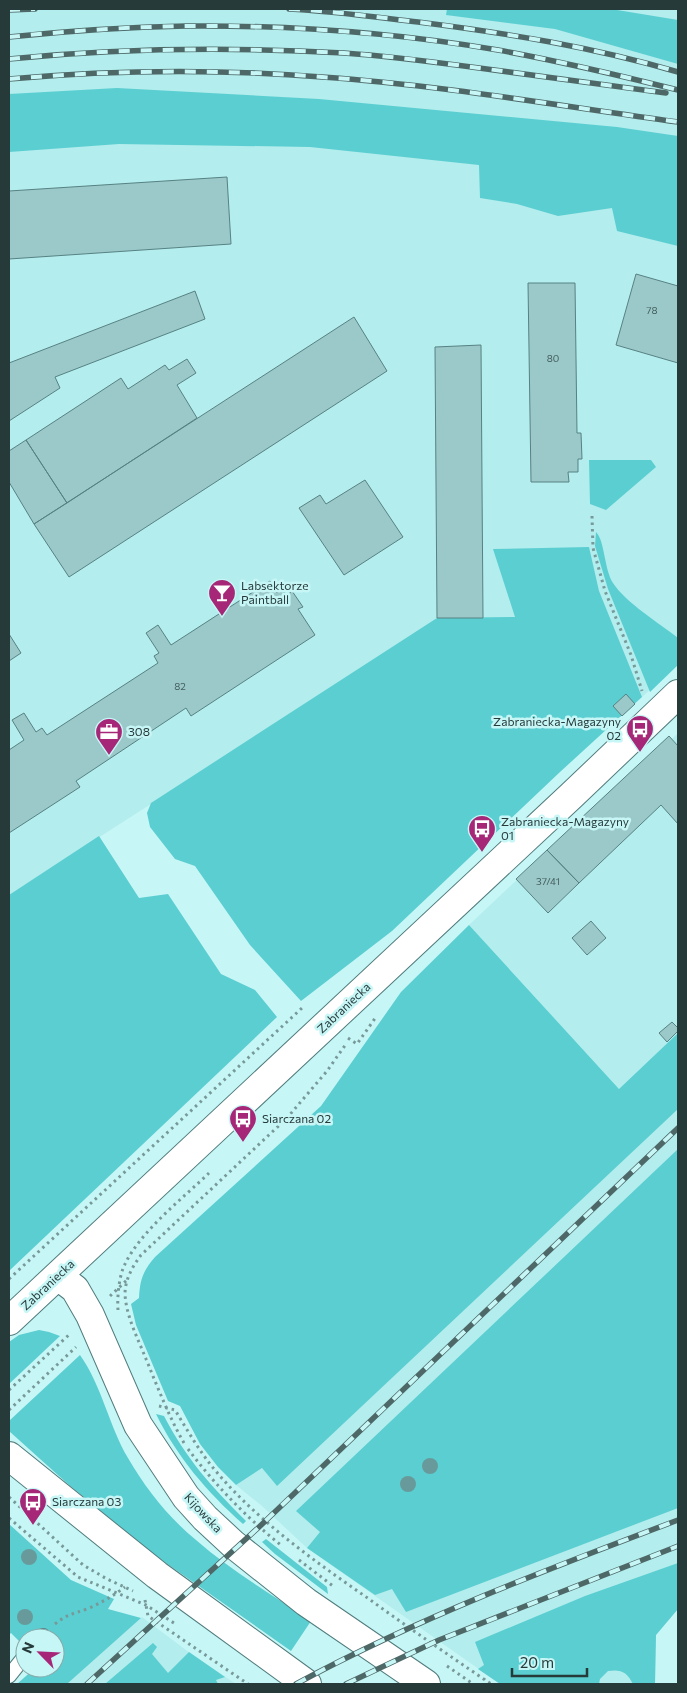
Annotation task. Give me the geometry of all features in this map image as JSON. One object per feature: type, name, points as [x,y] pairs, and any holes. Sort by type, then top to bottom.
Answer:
[{"type":"street","name":"Zabraniecka","points":[[9,1321],[565,802],[678,694]]},
{"type":"street","name":"Kijowska","points":[[58,1276],[75,1290],[90,1315],[138,1425],[181,1489],[205,1518],[233,1544],[306,1602],[426,1684]]},
{"type":"street","points":[[9,1456],[156,1575],[307,1684]]},
{"type":"path","points":[[592,516],[593,548],[605,591],[631,655],[644,695]]},
{"type":"path","points":[[9,1279],[292,1017]]},
{"type":"path","points":[[286,1550],[219,1488],[186,1446],[166,1408],[132,1324],[125,1292],[133,1267],[141,1255],[286,1118],[327,1071],[355,1031]]},
{"type":"path","points":[[117,1308],[121,1276],[125,1264],[145,1234],[212,1170]]},
{"type":"path","points":[[113,1293],[128,1280]]},
{"type":"path","points":[[9,1390],[66,1337]]},
{"type":"path","points":[[9,1410],[76,1347]]},
{"type":"path","points":[[161,1407],[175,1410],[198,1448],[211,1465],[248,1504],[282,1535],[313,1560],[491,1684]]},
{"type":"path","points":[[9,1497],[83,1565],[106,1579],[138,1594]]},
{"type":"path","points":[[9,1518],[74,1574],[90,1583],[146,1605],[178,1625]]},
{"type":"path","points":[[293,1556],[340,1592]]},
{"type":"path","points":[[52,1628],[65,1616],[111,1598],[125,1587]]},
{"type":"path","points":[[145,1596],[148,1616],[248,1684]]},
{"type":"path","points":[[441,1662],[473,1684]]},
{"type":"shaded area","points":[[9,9],[678,9],[678,665],[642,697],[515,618],[483,618],[229,754],[9,895]]},
{"type":"shaded area","points":[[447,9],[611,9],[678,20],[678,64],[555,29],[446,15]]},
{"type":"shaded area","points":[[117,88],[319,99],[617,127],[678,136],[678,246],[617,231],[612,208],[558,216],[517,204],[480,198],[479,165],[310,147],[119,144],[9,152],[9,94]]},
{"type":"shaded area","points":[[589,460],[651,460],[656,467],[606,510],[590,504]]},
{"type":"shaded area","points":[[596,532],[601,542],[610,577],[618,590],[634,605],[678,638],[678,665],[650,692],[608,589],[595,546]]},
{"type":"shaded area","points":[[589,547],[599,591],[642,697],[392,931],[301,1001],[250,945],[195,866],[175,859],[150,827],[147,813],[151,803],[437,618],[515,617],[493,549]]},
{"type":"shaded area","points":[[678,733],[678,1033],[619,1089],[469,925],[669,736],[672,739]]},
{"type":"shaded area","points":[[99,836],[139,898],[168,894],[221,974],[255,990],[277,1017],[9,1271],[9,895]]},
{"type":"shaded area","points":[[469,925],[619,1089],[678,1033],[678,1109],[277,1486],[262,1468],[236,1485],[218,1467],[200,1444],[180,1406],[168,1401],[136,1325],[131,1304],[139,1298],[143,1276],[155,1257],[321,1106],[401,992]]},
{"type":"shaded area","points":[[678,1066],[678,1609],[656,1635],[655,1684],[500,1684],[307,1548],[262,1506],[236,1485],[262,1468],[276,1485]]},
{"type":"shaded area","points":[[678,1149],[678,1508],[406,1612],[392,1589],[375,1595],[307,1548],[320,1532],[296,1511]]},
{"type":"shaded area","points":[[39,1330],[60,1336],[9,1384],[9,1342],[19,1335]]},
{"type":"shaded area","points":[[80,1355],[100,1393],[121,1446],[142,1481],[167,1512],[186,1531],[223,1562],[311,1621],[291,1651],[156,1556],[69,1485],[9,1431],[9,1421]]},
{"type":"shaded area","points":[[156,1414],[164,1416],[200,1472],[246,1521],[243,1524],[194,1473],[173,1445]]},
{"type":"shaded area","points":[[9,1524],[71,1580],[114,1599],[108,1609],[141,1618],[67,1684],[17,1684],[24,1678],[65,1678],[65,1628],[15,1628],[15,1637],[11,1633],[9,1635]]},
{"type":"shaded area","points":[[266,1539],[327,1587],[328,1594],[275,1554],[262,1542]]},
{"type":"shaded area","points":[[678,1563],[678,1609],[656,1635],[655,1684],[633,1684],[623,1672],[613,1670],[608,1671],[600,1679],[599,1684],[500,1684],[478,1669],[484,1665],[475,1642],[585,1596]]},
{"type":"shaded area","points":[[142,1617],[190,1653],[236,1684],[67,1684]]},
{"type":"shaded area","points":[[153,1643],[157,1647],[152,1654],[168,1673],[189,1652],[225,1677],[216,1680],[218,1684],[105,1684]]},
{"type":"building","points":[[227,177],[231,244],[9,259],[9,191]]},
{"type":"building","points":[[636,274],[678,286],[678,363],[616,345]]},
{"type":"building","points":[[528,283],[575,283],[577,433],[581,433],[582,459],[578,459],[578,472],[568,472],[569,482],[531,482]]},
{"type":"building","points":[[195,291],[205,319],[55,377],[60,388],[9,421],[9,363]]},
{"type":"building","points":[[354,317],[387,371],[69,577],[34,524]]},
{"type":"building","points":[[481,345],[483,618],[437,618],[435,347]]},
{"type":"building","points":[[187,359],[196,373],[177,385],[197,418],[67,503],[26,440],[121,378],[128,389],[165,365],[169,370]]},
{"type":"building","points":[[26,440],[67,503],[34,524],[9,482],[9,451]]},
{"type":"building","points":[[365,480],[403,537],[344,575],[299,508],[320,495],[326,504]]},
{"type":"building","points":[[270,581],[277,593],[282,589],[286,596],[292,591],[303,607],[298,609],[315,635],[191,716],[186,708],[76,781],[80,787],[9,833],[9,750],[24,740],[12,720],[24,713],[36,732],[42,728],[47,735],[158,663],[154,656],[159,653],[146,633],[158,625],[171,645]]},
{"type":"building","points":[[9,634],[21,653],[9,661]]},
{"type":"building","points":[[626,694],[635,704],[622,716],[613,706]]},
{"type":"building","points":[[669,736],[678,746],[678,824],[661,805],[579,883],[547,850]]},
{"type":"building","points":[[547,850],[579,883],[548,913],[516,879]]},
{"type":"building","points":[[591,921],[606,938],[587,955],[572,938]]},
{"type":"building","points":[[672,1022],[678,1028],[678,1031],[667,1042],[659,1033]]},
{"type":"railway","points":[[9,10],[35,9]]},
{"type":"railway","points":[[289,9],[370,16],[517,36],[614,55],[678,72]]},
{"type":"railway","points":[[9,37],[142,27],[186,26],[342,31],[421,39],[498,50],[588,68],[678,90]]},
{"type":"railway","points":[[9,59],[51,55],[218,49],[344,53],[428,61],[666,93]]},
{"type":"railway","points":[[9,79],[126,72],[283,74],[411,85],[678,122]]},
{"type":"railway","points":[[87,1684],[258,1528],[678,1128]]},
{"type":"railway","points":[[296,1684],[389,1637],[436,1616],[532,1576],[678,1520]]},
{"type":"railway","points":[[346,1684],[439,1640],[678,1546]]},
{"type":"place","name":"Labsektorze Paintball","points":[[222,617]]},
{"type":"place","name":"Zabraniecka-Magazyny 02","points":[[640,753]]},
{"type":"place","name":"308","points":[[109,756]]},
{"type":"place","name":"Zabraniecka-Magazyny 01","points":[[482,853]]},
{"type":"place","name":"Siarczana 02","points":[[243,1143]]},
{"type":"place","name":"Siarczana 03","points":[[33,1526]]}]
